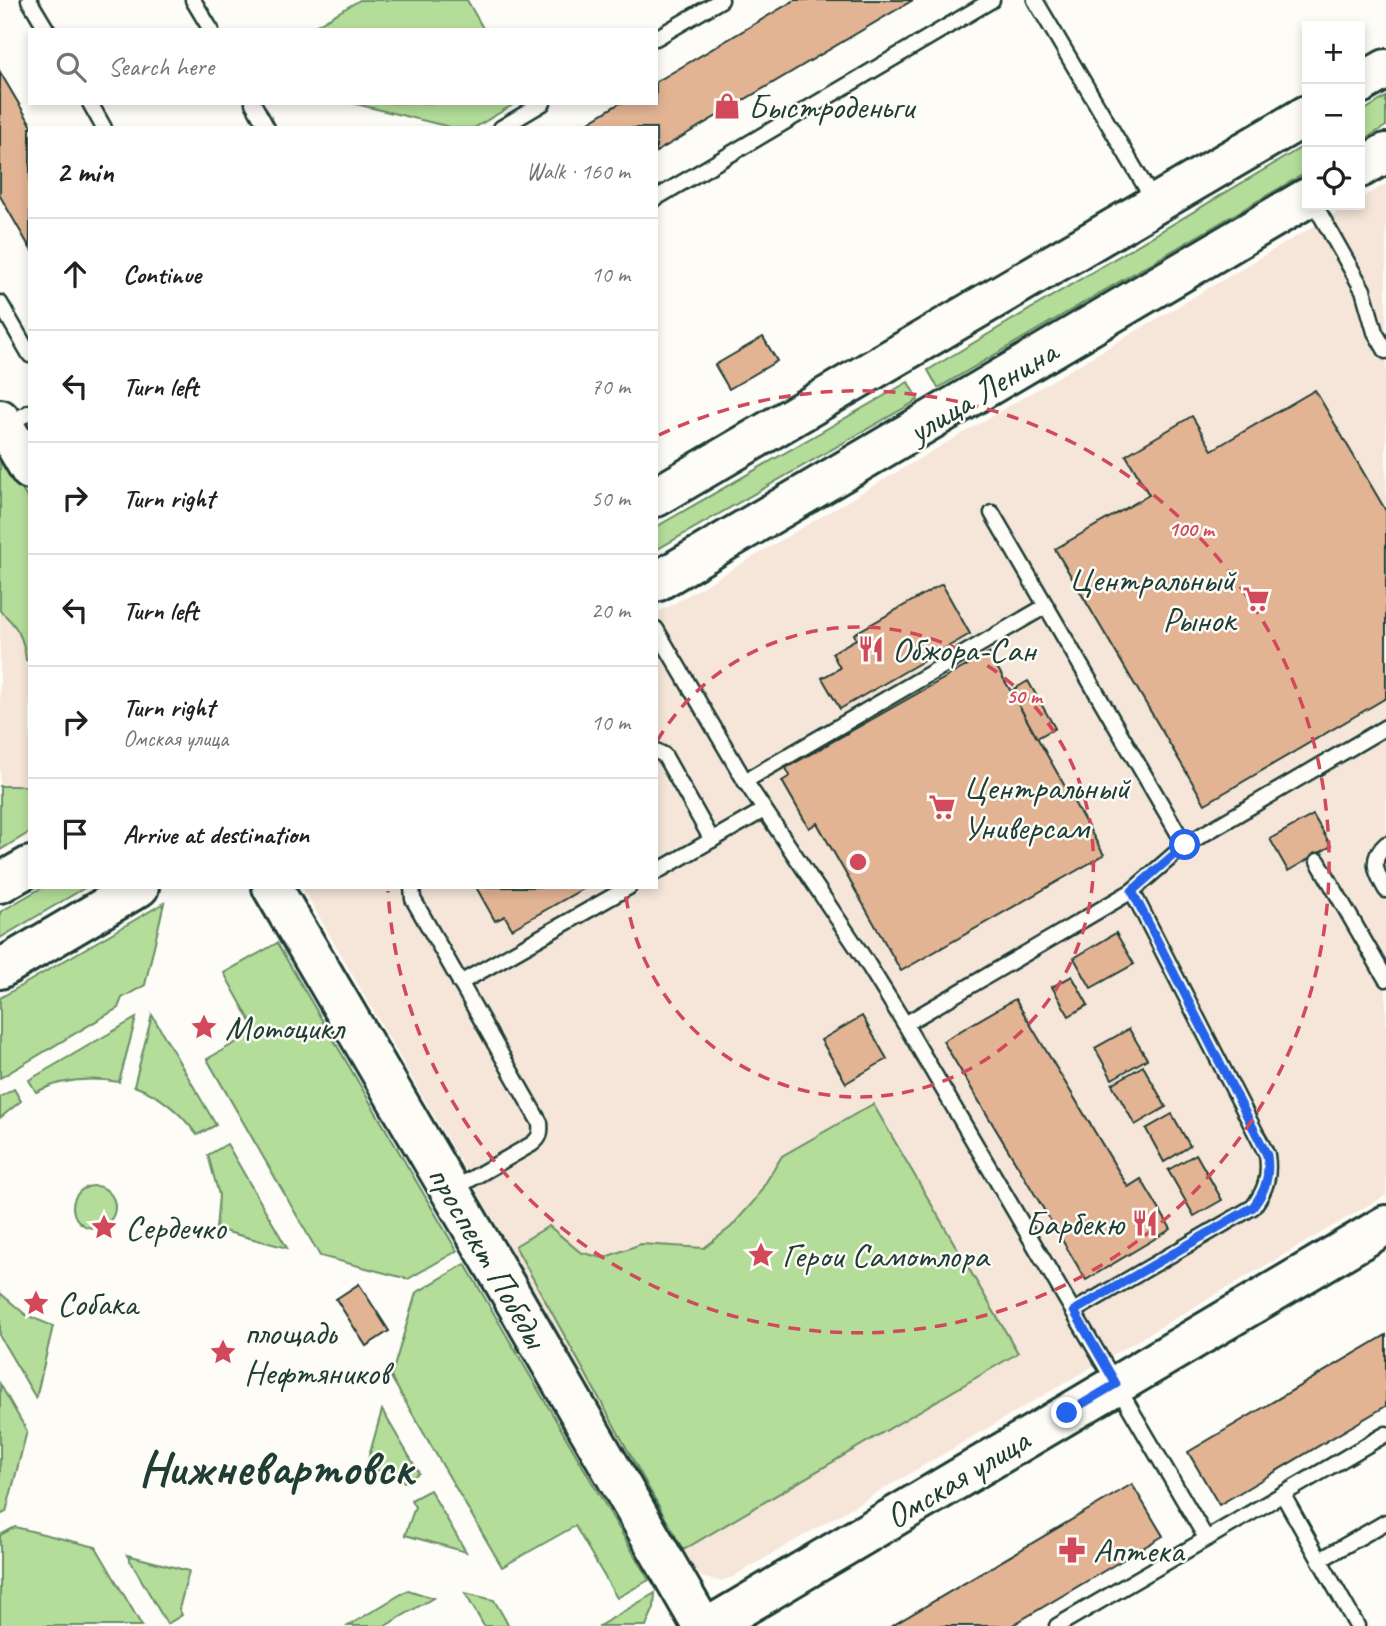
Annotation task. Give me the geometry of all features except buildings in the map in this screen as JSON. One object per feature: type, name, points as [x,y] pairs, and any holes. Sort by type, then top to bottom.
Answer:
[{"type":"main road","points":[[1362,84],[1386,69]]},
{"type":"main road","name":"улица Ленина","points":[[658,497],[1302,118]]},
{"type":"main road","points":[[1365,165],[1386,153]]},
{"type":"main road","name":"улица Ленина","points":[[658,581],[1302,201]]},
{"type":"main road","points":[[11,419],[28,465]]},
{"type":"main road","points":[[0,883],[28,867]]},
{"type":"main road","points":[[0,969],[136,889]]},
{"type":"main road","name":"проспект Победы","points":[[273,889],[702,1626]]},
{"type":"main road","name":"Омская улица","points":[[710,1626],[1386,1225]]},
{"type":"lane","points":[[29,0],[46,28]]},
{"type":"lane","points":[[193,0],[210,28]]},
{"type":"lane","points":[[658,37],[721,0]]},
{"type":"lane","points":[[658,197],[992,0]]},
{"type":"lane","points":[[1035,0],[1155,204]]},
{"type":"lane","points":[[91,105],[103,126]]},
{"type":"lane","points":[[254,105],[266,126]]},
{"type":"lane","points":[[504,126],[540,105]]},
{"type":"lane","points":[[1318,210],[1363,290],[1375,332],[1386,351]]},
{"type":"lane","points":[[0,303],[28,352]]},
{"type":"lane","points":[[992,513],[1185,845]]},
{"type":"lane","points":[[745,781],[1046,606]]},
{"type":"lane","points":[[658,632],[745,781],[905,1024],[1206,1538]]},
{"type":"lane","points":[[905,1024],[1132,891],[1185,845],[1386,727]]},
{"type":"lane","points":[[658,752],[664,755],[712,840]]},
{"type":"lane","points":[[658,871],[764,810]]},
{"type":"lane","points":[[1386,844],[1378,851],[1374,865],[1386,890]]},
{"type":"lane","points":[[1318,861],[1386,979]]},
{"type":"lane","points":[[412,889],[413,899],[540,1123],[541,1130],[539,1139],[532,1144],[450,1191]]},
{"type":"lane","points":[[460,984],[626,889]]},
{"type":"lane","points":[[1074,1311],[1253,1207],[1264,1193],[1269,1172],[1267,1155],[1132,891]]},
{"type":"lane","points":[[1057,1626],[1386,1434]]},
{"type":"lane","points":[[1283,1495],[1357,1626]]},
{"type":"lane","points":[[1320,1560],[1386,1522]]},
{"type":"shaded area","points":[[1386,184],[1386,1195],[731,1578],[719,1581],[703,1578],[695,1570],[303,889],[658,889],[658,613],[1342,210],[1365,210],[1365,196]]},
{"type":"shaded area","points":[[0,452],[28,500],[28,835],[0,852]]},
{"type":"green space","points":[[360,0],[467,0],[483,28],[311,28]]},
{"type":"green space","points":[[1386,97],[1386,126],[1365,139],[1365,110]]},
{"type":"green space","points":[[360,105],[513,105],[477,126],[446,126]]},
{"type":"green space","points":[[1302,147],[1302,175],[938,388],[928,370]]},
{"type":"green space","points":[[908,382],[918,400],[658,549],[658,526]]},
{"type":"green space","points":[[0,452],[28,500],[28,660],[15,627],[0,611]]},
{"type":"green space","points":[[0,786],[28,786],[28,833],[0,850]]},
{"type":"green space","points":[[40,889],[83,889],[0,938],[0,912]]},
{"type":"green space","points":[[164,903],[145,985],[122,998],[118,1008],[0,1078],[0,998]]},
{"type":"green space","points":[[277,943],[457,1251],[408,1279],[320,1256],[207,1059],[256,1031],[224,973]]},
{"type":"green space","points":[[152,1015],[216,1125],[197,1135],[169,1106],[153,1094],[134,1086]]},
{"type":"green space","points":[[136,1018],[119,1082],[76,1080],[36,1092],[29,1080]]},
{"type":"green space","points":[[14,1089],[21,1101],[0,1118],[0,1097]]},
{"type":"green space","points":[[873,1104],[1018,1353],[683,1550],[515,1246],[549,1226],[580,1252],[603,1258],[641,1244],[704,1248],[731,1227],[755,1200],[782,1156]]},
{"type":"green space","points":[[227,1144],[287,1248],[216,1229],[219,1195],[208,1155]]},
{"type":"green space","points":[[94,1186],[109,1192],[115,1207],[109,1222],[94,1228],[79,1222],[73,1207],[79,1192]]},
{"type":"green space","points":[[465,1264],[649,1580],[617,1598],[575,1526],[502,1567],[391,1377],[416,1293]]},
{"type":"green space","points":[[0,1293],[26,1315],[53,1326],[36,1398],[0,1337]]},
{"type":"green space","points":[[0,1384],[27,1431],[6,1512],[0,1515]]},
{"type":"green space","points":[[382,1410],[419,1473],[404,1482],[400,1476],[366,1467]]},
{"type":"green space","points":[[430,1490],[466,1552],[405,1535],[415,1507],[411,1500]]},
{"type":"green space","points":[[15,1527],[96,1547],[142,1626],[0,1626],[0,1535]]},
{"type":"green space","points":[[127,1555],[189,1571],[179,1609],[182,1615],[167,1624]]},
{"type":"green space","points":[[408,1590],[433,1598],[385,1626],[348,1626]]},
{"type":"green space","points":[[465,1593],[494,1600],[509,1626],[484,1626]]},
{"type":"green space","points":[[655,1593],[654,1608],[646,1626],[599,1626]]},
{"type":"place","name":"Быстроденьги","points":[[727,106]]},
{"type":"place","name":"Центральный Рынок","points":[[1256,599]]},
{"type":"place","name":"Обжора-Сан","points":[[871,649]]},
{"type":"place","name":"Центральный Универсам","points":[[942,807]]},
{"type":"place","name":"Мотоцикл","points":[[204,1027]]},
{"type":"place","name":"Барбекю","points":[[1145,1223]]},
{"type":"place","name":"Сердечко","points":[[104,1227]]},
{"type":"place","name":"Герои Самотлора","points":[[761,1255]]},
{"type":"place","name":"Собака","points":[[36,1303]]},
{"type":"place","name":"площадь Нефтяников","points":[[223,1352]]},
{"type":"place","name":"Аптека","points":[[1072,1550]]},
{"type":"district","name":"Нижневартовск","points":[[276,1467]]},
{"type":"route","points":[[1067,1413],[1116,1384],[1074,1311],[1253,1207],[1264,1193],[1269,1172],[1267,1155],[1132,891],[1185,845]]}]
